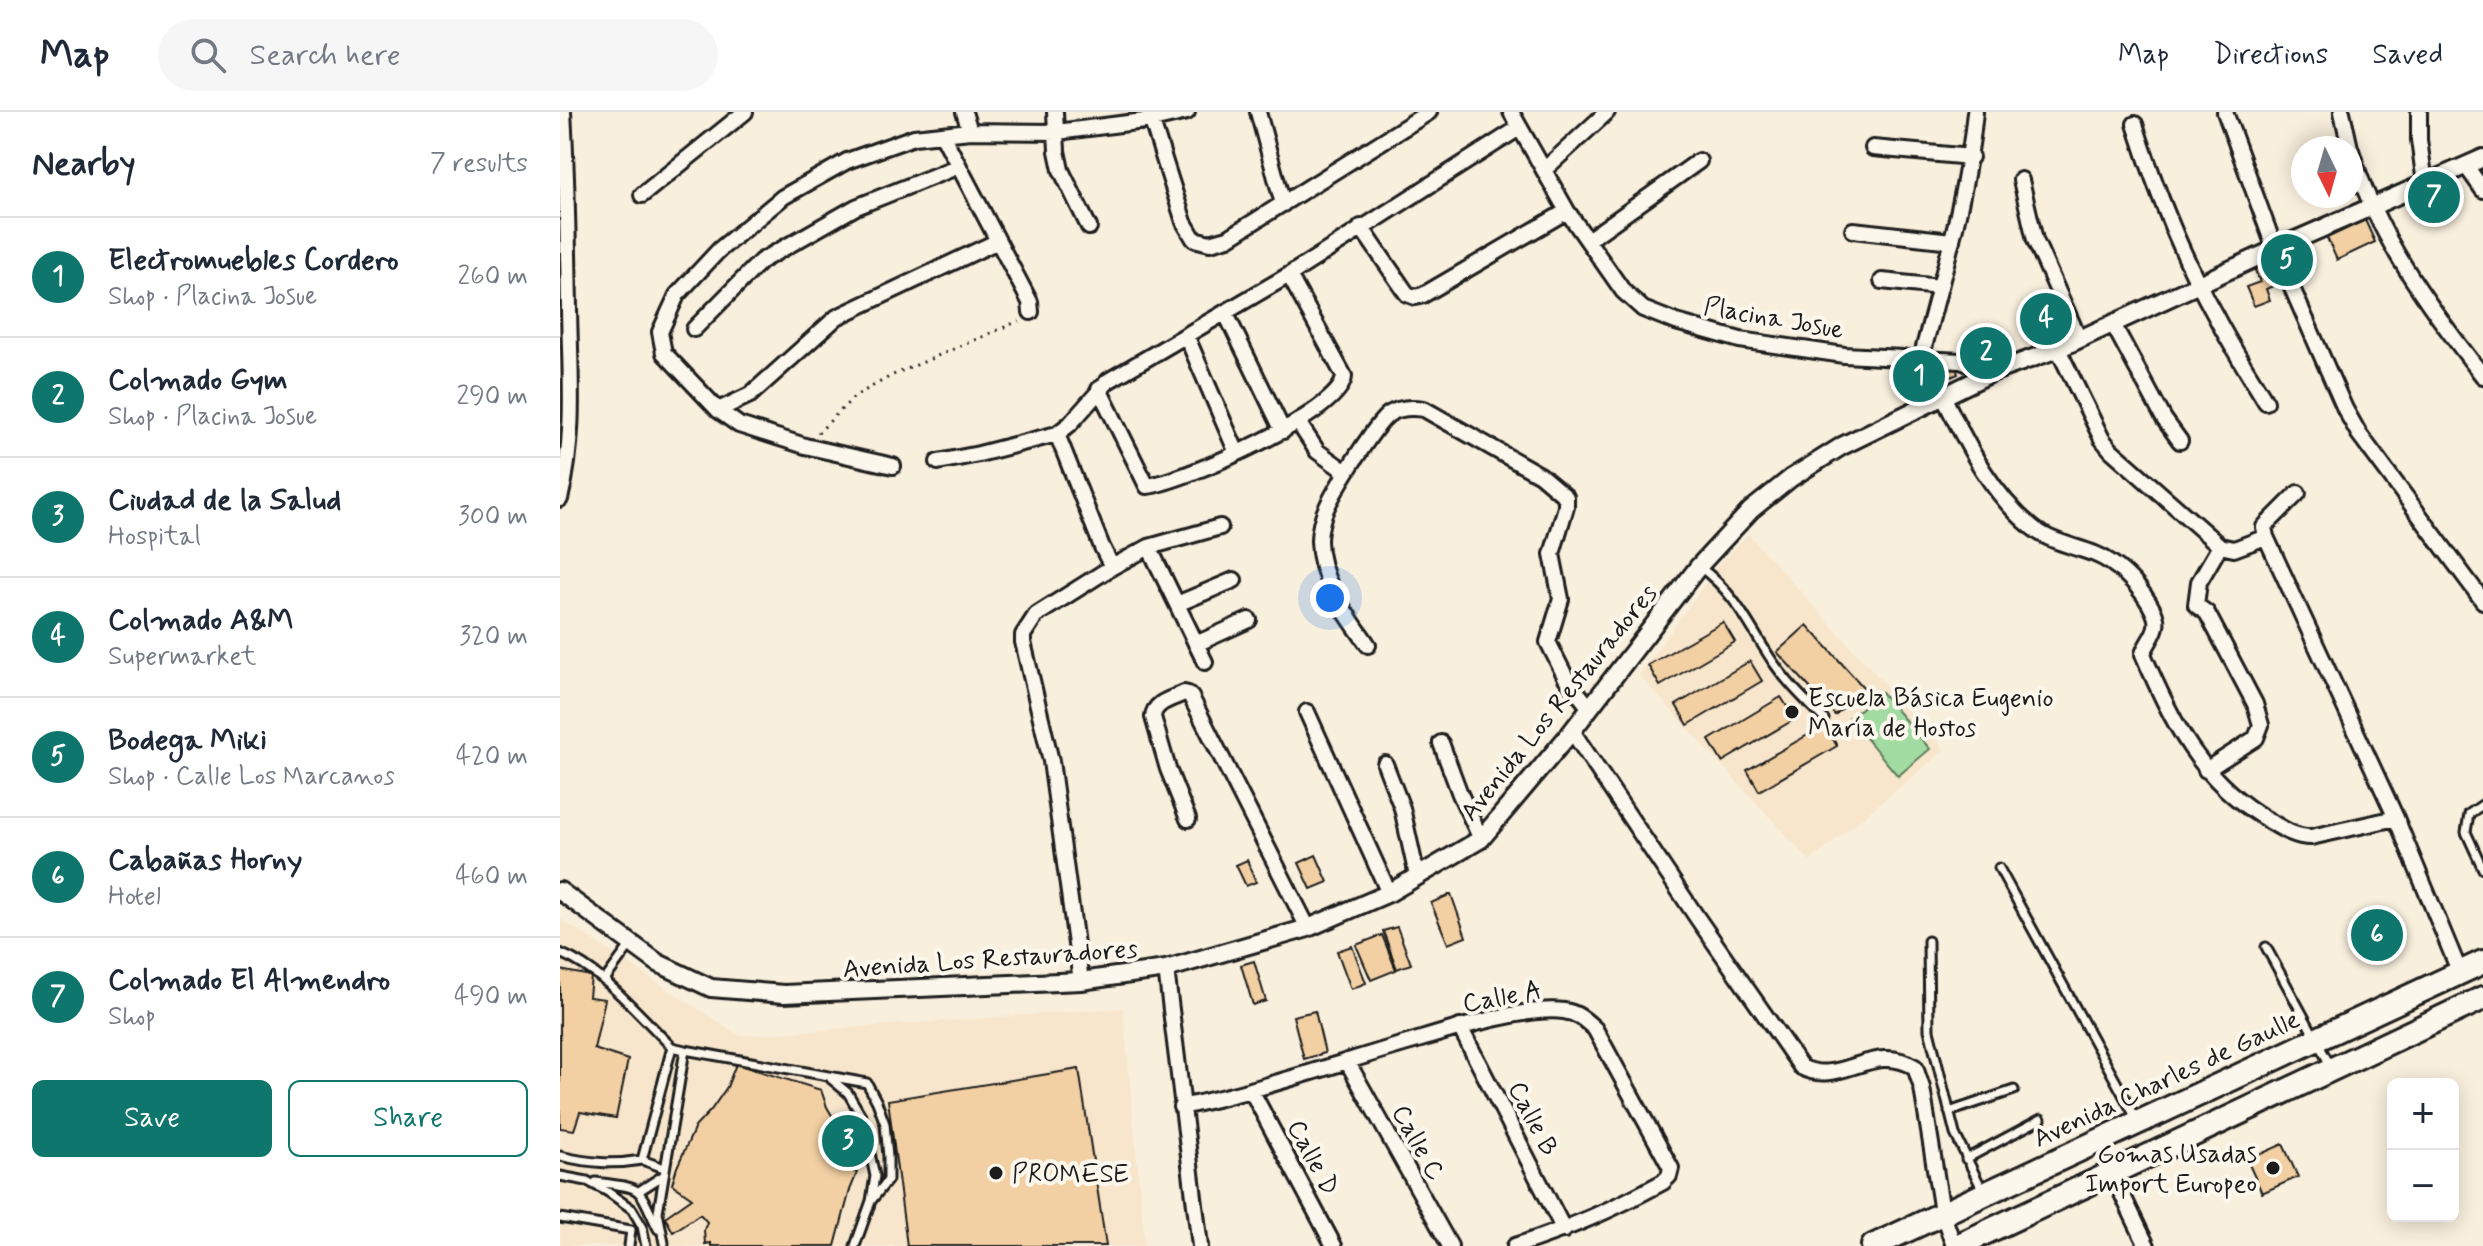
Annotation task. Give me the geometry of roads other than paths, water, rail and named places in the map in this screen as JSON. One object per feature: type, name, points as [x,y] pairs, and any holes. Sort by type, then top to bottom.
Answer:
[{"type":"main road","name":"Avenida Charles de Gaulle","points":[[1873,1246],[2483,962]]},
{"type":"main road","points":[[1955,1246],[2483,998]]},
{"type":"street","points":[[560,499],[572,428],[564,306],[568,198],[563,112]]},
{"type":"street","points":[[642,195],[745,112]]},
{"type":"street","points":[[964,112],[970,131]]},
{"type":"street","points":[[1055,112],[1061,170],[1089,227]]},
{"type":"street","points":[[893,466],[805,446],[739,425],[718,410],[664,353],[660,332],[677,295],[719,250],[783,197],[847,161],[914,137],[970,131],[1057,132],[1187,112]]},
{"type":"street","points":[[1258,112],[1283,204]]},
{"type":"street","points":[[1151,116],[1184,222],[1194,239],[1210,243],[1228,238],[1283,204],[1404,118],[1429,112]]},
{"type":"street","name":"Placina Josue","points":[[1511,112],[1567,211],[1623,291],[1643,309],[1740,340],[1844,355],[1961,361],[1991,373]]},
{"type":"street","points":[[1544,170],[1607,112]]},
{"type":"street","points":[[1921,359],[1971,157],[1975,112]]},
{"type":"street","points":[[2225,112],[2275,249],[2345,409],[2359,434],[2483,601]]},
{"type":"street","points":[[2342,112],[2348,136]]},
{"type":"street","points":[[2419,112],[2425,183]]},
{"type":"street","points":[[2135,124],[2155,185],[2199,284],[2266,402]]},
{"type":"street","points":[[938,462],[1057,434],[1070,424],[1099,389],[1119,374],[1289,275],[1519,128]]},
{"type":"street","points":[[942,134],[1030,302],[1031,312]]},
{"type":"street","points":[[1873,148],[1971,157]]},
{"type":"street","name":"Avenida Los Restauradores","points":[[560,891],[658,963],[711,988],[784,994],[1081,981],[1166,969],[1308,928],[1389,893],[1481,839],[1572,731],[1699,566],[1751,510],[1791,478],[1842,446],[1991,373],[2058,349],[2483,158]]},
{"type":"street","points":[[1588,240],[1699,161]]},
{"type":"street","points":[[694,329],[761,261],[856,207],[959,166]]},
{"type":"street","points":[[2466,166],[2483,190]]},
{"type":"street","points":[[2021,180],[2035,240],[2079,339]]},
{"type":"street","points":[[2363,183],[2371,206],[2415,284],[2483,376]]},
{"type":"street","points":[[1361,227],[1407,294],[1415,297],[1447,282],[1567,211]]},
{"type":"street","points":[[1853,230],[1952,241]]},
{"type":"street","points":[[718,410],[750,395],[837,317],[998,241]]},
{"type":"street","points":[[1099,389],[1147,486],[1237,453],[1298,422],[1342,387],[1344,376],[1289,275]]},
{"type":"street","points":[[1882,281],[1940,287]]},
{"type":"street","points":[[1225,312],[1283,431]]},
{"type":"street","points":[[2113,324],[2164,419],[2180,441]]},
{"type":"street","points":[[1186,335],[1237,453]]},
{"type":"street","points":[[2058,349],[2106,445],[2220,546],[2234,549],[2266,537]]},
{"type":"street","points":[[1943,396],[1975,460],[2005,499],[2034,529],[2098,555],[2127,576],[2143,593],[2155,614],[2157,628],[2143,654],[2172,719],[2206,770],[2246,807],[2300,837],[2396,818]]},
{"type":"street","points":[[1368,645],[1335,597],[1323,566],[1319,541],[1323,516],[1346,472],[1386,416],[1411,407],[1424,409],[1540,475],[1564,493],[1566,507],[1552,554],[1561,599],[1548,642],[1566,678],[1589,707]]},
{"type":"street","points":[[1298,422],[1317,451],[1346,472]]},
{"type":"street","points":[[1057,434],[1112,567]]},
{"type":"street","points":[[2298,493],[2264,527],[2266,537],[2396,818],[2460,973]]},
{"type":"street","points":[[1081,981],[1051,761],[1023,638],[1036,615],[1112,567],[1149,547],[1220,527]]},
{"type":"street","points":[[2206,770],[2256,738],[2261,725],[2255,704],[2207,613],[2196,605],[2199,582],[2220,546]]},
{"type":"street","points":[[1149,547],[1205,662]]},
{"type":"street","points":[[1177,604],[1234,580]]},
{"type":"street","points":[[1196,644],[1249,620]]},
{"type":"street","points":[[1188,819],[1168,769],[1153,717],[1157,706],[1184,693],[1191,697],[1308,928]]},
{"type":"street","points":[[1307,712],[1389,893]]},
{"type":"street","points":[[1572,731],[1801,1067],[1812,1073],[1826,1074],[1883,1058],[1901,1059],[1915,1067],[1922,1088],[1942,1212],[1955,1246]]},
{"type":"street","points":[[1441,743],[1481,839]]},
{"type":"street","points":[[1385,764],[1402,808],[1417,876]]},
{"type":"street","points":[[1166,969],[1200,1246]]},
{"type":"street","name":"Calle A","points":[[1181,1107],[1251,1090],[1460,1027],[1546,1010],[1579,1015],[1595,1029],[1671,1168],[1669,1176],[1611,1210],[1515,1246]]},
{"type":"street","name":"Calle B","points":[[1460,1027],[1564,1230]]},
{"type":"street","name":"Calle C","points":[[1347,1061],[1450,1246]]},
{"type":"street","name":"Calle D","points":[[1251,1090],[1334,1246]]},
{"type":"street","points":[[2111,1171],[2147,1246]]},
{"type":"lane","points":[[1699,566],[1721,583],[1789,684],[1824,719]]},
{"type":"lane","points":[[2482,805],[2469,814],[2466,832],[2483,869]]},
{"type":"lane","points":[[1999,868],[2138,1122]]},
{"type":"lane","points":[[1928,941],[1929,1030],[1949,1112],[1966,1159],[1984,1193]]},
{"type":"lane","points":[[604,981],[631,944]]},
{"type":"lane","points":[[2266,947],[2332,1068]]},
{"type":"lane","points":[[560,953],[577,960],[604,981],[672,1047],[867,1083],[885,1124],[888,1180],[871,1201]]},
{"type":"lane","points":[[642,1160],[672,1047]]},
{"type":"lane","points":[[664,1245],[658,1212],[685,1050]]},
{"type":"lane","points":[[829,1078],[848,1093],[862,1117],[875,1176],[871,1201],[855,1246]]},
{"type":"lane","points":[[1949,1112],[2014,1090]]},
{"type":"lane","points":[[1966,1159],[2041,1119]]},
{"type":"lane","points":[[560,1156],[616,1165],[642,1160],[664,1171]]},
{"type":"lane","points":[[639,1191],[664,1171]]},
{"type":"lane","points":[[560,1176],[628,1185],[639,1191],[664,1245]]},
{"type":"lane","points":[[587,1181],[632,1209],[642,1226],[646,1246]]},
{"type":"lane","points":[[560,1218],[631,1230],[629,1246]]},
{"type":"place","name":"Colmado El Almendro","points":[[2434,197]]},
{"type":"place","name":"Bodega Miki","points":[[2287,260]]},
{"type":"place","name":"Colmado A&M","points":[[2046,319]]},
{"type":"place","name":"Colmado Gym","points":[[1986,353]]},
{"type":"place","name":"Electromuebles Cordero","points":[[1919,376]]},
{"type":"place","name":"Escuela Básica Eugenio María de Hostos","points":[[1792,712]]},
{"type":"place","name":"Cabañas Horny","points":[[2377,935]]},
{"type":"place","name":"Ciudad de la Salud","points":[[848,1141]]},
{"type":"place","name":"Gomas Usadas Import Europeo","points":[[2273,1168]]},
{"type":"place","name":"PROMESE","points":[[996,1173]]}]
